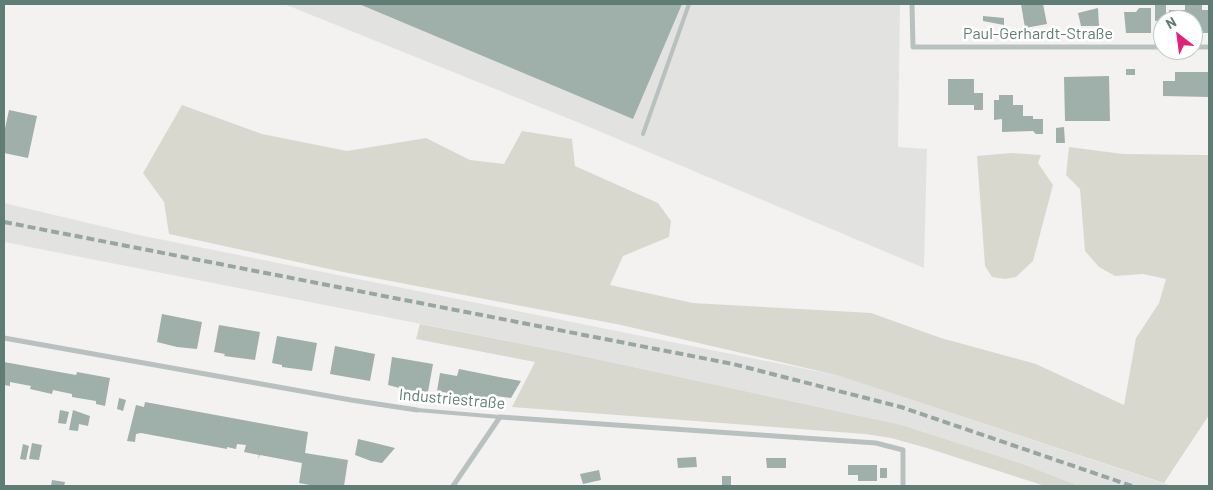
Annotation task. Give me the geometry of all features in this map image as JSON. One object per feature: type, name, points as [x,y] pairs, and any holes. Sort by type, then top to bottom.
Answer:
[{"type":"street","name":"Paul-Gerhardt-Straße","points":[[912,4],[913,47],[1153,47]]},
{"type":"street","name":"Industriestraße","points":[[4,338],[342,399],[417,410]]},
{"type":"street","name":"Industriestraße","points":[[500,417],[876,443],[903,450],[903,486]]},
{"type":"street","points":[[453,486],[500,417]]},
{"type":"lane","points":[[643,134],[689,4]]},
{"type":"lane","name":"Industriestraße","points":[[417,410],[500,417]]},
{"type":"shaded area","points":[[284,4],[900,4],[898,147],[927,149],[924,268],[582,124]]},
{"type":"shaded area","points":[[182,105],[262,134],[347,151],[426,138],[470,160],[504,164],[522,131],[572,139],[575,166],[658,203],[671,221],[669,237],[623,256],[610,285],[693,303],[871,313],[941,338],[1036,364],[1124,405],[1136,338],[1159,303],[1166,279],[1143,274],[1115,276],[1099,267],[1085,251],[1080,189],[1066,175],[1069,147],[1123,154],[1209,155],[1209,415],[1164,483],[836,375],[621,325],[343,272],[169,234],[164,202],[143,173]]},
{"type":"shaded area","points":[[1011,153],[1041,155],[1038,163],[1053,185],[1033,261],[1016,277],[1005,279],[992,277],[985,266],[977,156]]},
{"type":"shaded area","points":[[4,203],[139,235],[836,375],[1172,486],[1079,486],[1023,464],[902,425],[559,351],[4,242]]},
{"type":"shaded area","points":[[420,324],[559,351],[902,425],[1023,464],[1079,486],[1045,486],[927,448],[891,438],[865,434],[512,407],[535,362],[416,339]]},
{"type":"building","points":[[359,4],[682,4],[633,119]]},
{"type":"building","points":[[1021,4],[1043,4],[1047,24],[1025,28]]},
{"type":"building","points":[[1155,4],[1166,4],[1166,10],[1155,10]]},
{"type":"building","points":[[1185,4],[1202,4],[1202,10],[1185,10]]},
{"type":"building","points":[[1098,8],[1099,26],[1081,26],[1078,13]]},
{"type":"building","points":[[1139,8],[1151,8],[1151,33],[1126,33],[1124,12],[1136,12]]},
{"type":"building","points":[[1203,10],[1209,10],[1209,33],[1203,33]]},
{"type":"building","points":[[983,16],[1004,18],[1004,25],[983,21]]},
{"type":"building","points":[[1126,69],[1135,69],[1135,75],[1126,75]]},
{"type":"building","points":[[1175,72],[1209,72],[1209,97],[1163,96],[1163,81],[1175,81]]},
{"type":"building","points":[[1109,76],[1110,121],[1065,121],[1064,77]]},
{"type":"building","points":[[948,79],[974,79],[974,93],[983,93],[983,110],[974,110],[974,105],[948,105]]},
{"type":"building","points":[[999,95],[1013,95],[1013,105],[1023,105],[1023,116],[1043,119],[1043,134],[1036,134],[1033,131],[1002,132],[1002,119],[994,120],[994,100],[999,100]]},
{"type":"building","points":[[9,110],[37,116],[28,158],[4,153],[4,133]]},
{"type":"building","points":[[1064,127],[1065,143],[1056,143],[1056,128]]},
{"type":"building","points":[[162,314],[202,322],[197,349],[157,342]]},
{"type":"building","points":[[219,325],[260,332],[255,360],[224,356],[225,354],[214,352]]},
{"type":"building","points":[[277,336],[317,343],[312,371],[282,367],[282,365],[272,363]]},
{"type":"building","points":[[335,346],[375,354],[370,381],[330,374]]},
{"type":"building","points":[[392,357],[433,364],[428,392],[407,390],[388,385]]},
{"type":"building","points":[[4,362],[76,375],[77,372],[110,378],[105,406],[96,404],[96,401],[72,397],[72,394],[53,390],[52,394],[30,389],[31,386],[10,382],[10,386],[4,385]]},
{"type":"building","points":[[459,369],[521,381],[511,398],[496,396],[494,404],[463,401],[464,398],[453,397],[454,394],[437,391],[440,373],[457,376]]},
{"type":"building","points":[[119,398],[126,400],[123,411],[117,409]]},
{"type":"building","points":[[145,402],[308,432],[305,453],[348,460],[344,486],[315,486],[299,483],[302,463],[260,455],[258,459],[259,455],[244,452],[246,445],[237,444],[236,449],[227,447],[227,449],[141,433],[136,434],[135,442],[127,441],[136,405],[144,407]]},
{"type":"building","points":[[60,410],[69,412],[66,424],[58,423]]},
{"type":"building","points":[[73,410],[90,416],[88,426],[79,424],[78,431],[69,430]]},
{"type":"building","points":[[358,439],[395,448],[382,463],[371,461],[355,455]]},
{"type":"building","points":[[32,443],[42,445],[39,460],[29,459]]},
{"type":"building","points":[[23,444],[29,446],[26,460],[20,459]]},
{"type":"building","points":[[696,457],[697,467],[678,468],[677,458]]},
{"type":"building","points":[[766,458],[786,458],[786,468],[767,468]]},
{"type":"building","points":[[848,465],[877,465],[877,481],[858,481],[858,475],[848,475]]},
{"type":"building","points":[[880,468],[887,468],[887,478],[880,478]]},
{"type":"building","points":[[599,470],[601,480],[583,484],[580,474]]},
{"type":"building","points":[[722,476],[731,476],[731,486],[722,486]]},
{"type":"building","points":[[52,480],[65,482],[64,486],[51,486]]},
{"type":"railway","points":[[4,222],[733,364],[901,407],[1132,486]]}]
